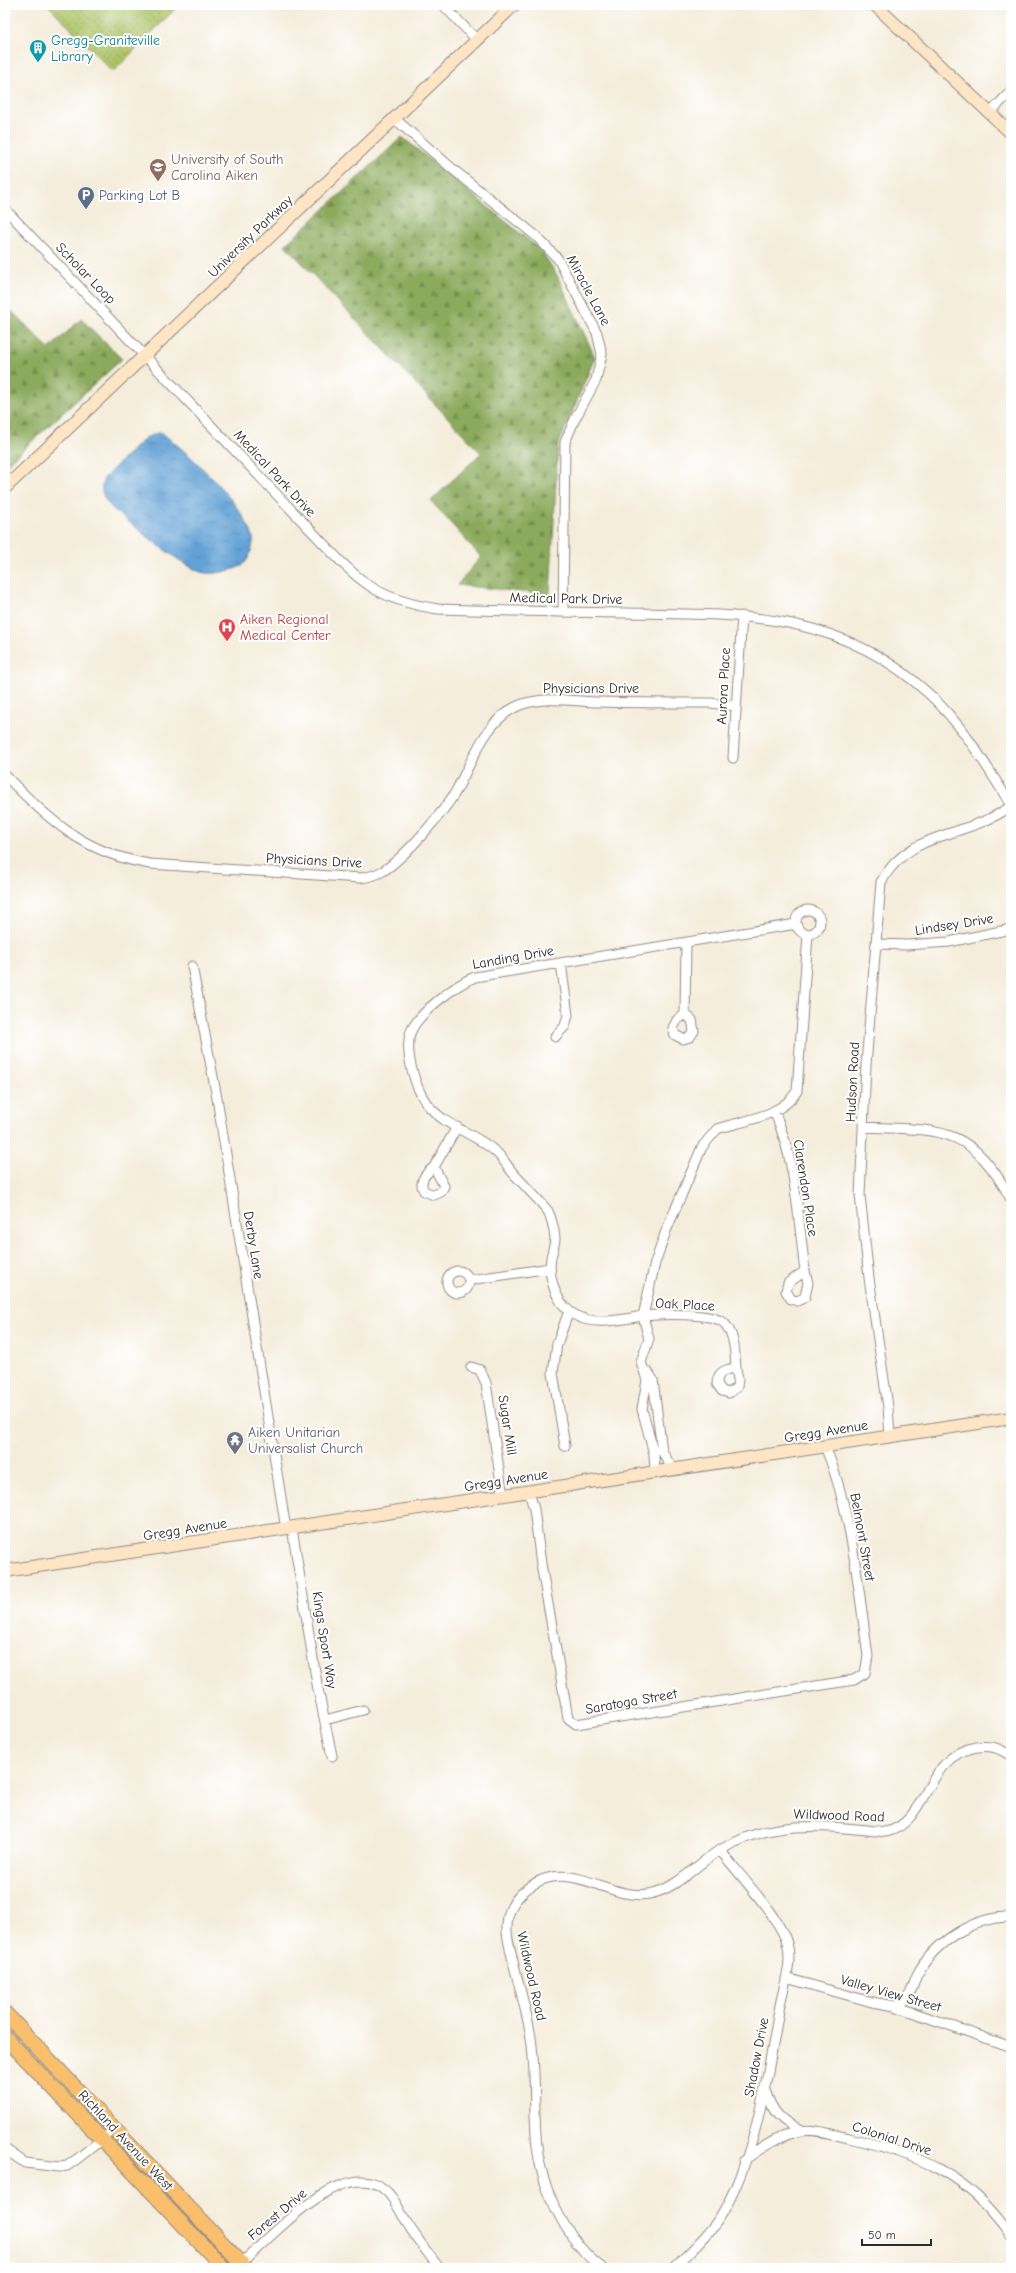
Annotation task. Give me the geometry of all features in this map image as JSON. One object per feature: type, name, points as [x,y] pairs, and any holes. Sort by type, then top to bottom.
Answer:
[{"type":"main road","name":"Richland Avenue West","points":[[5,2013],[115,2129],[242,2267]]},
{"type":"main road","name":"Richland Avenue West","points":[[5,2037],[224,2268]]},
{"type":"street","points":[[443,5],[477,40]]},
{"type":"street","name":"University Parkway","points":[[5,488],[146,356],[514,5]]},
{"type":"street","points":[[876,5],[1011,133]]},
{"type":"street","points":[[990,113],[1011,91]]},
{"type":"street","name":"Miracle Lane","points":[[395,118],[455,172],[536,236],[558,259],[597,333],[602,354],[596,380],[575,419],[565,442],[562,612]]},
{"type":"street","name":"Scholar Loop","points":[[5,209],[146,356]]},
{"type":"street","name":"Medical Park Drive","points":[[146,356],[345,566],[376,591],[406,604],[438,609],[742,616],[787,622],[820,631],[857,646],[894,666],[928,693],[957,723],[980,754],[1011,806]]},
{"type":"street","name":"Aurora Place","points":[[733,758],[742,616]]},
{"type":"street","name":"Physicians Drive","points":[[5,775],[56,824],[91,846],[120,858],[150,864],[360,878],[374,874],[390,866],[436,818],[455,793],[476,749],[502,718],[514,708],[528,703],[550,700],[710,703],[736,706]]},
{"type":"street","name":"Hudson Road","points":[[890,1437],[888,1407],[869,1278],[860,1195],[866,1065],[881,882],[899,857],[915,846],[981,824],[1011,806]]},
{"type":"street","points":[[805,911],[816,913],[820,920],[820,925],[815,932],[808,935],[800,930],[796,924],[799,916],[805,911]]},
{"type":"street","name":"Landing Drive","points":[[569,1311],[556,1292],[550,1268],[555,1239],[552,1222],[548,1211],[498,1153],[483,1141],[457,1127],[427,1104],[417,1084],[410,1047],[410,1034],[415,1025],[428,1011],[467,980],[475,977],[686,944],[796,924]]},
{"type":"street","name":"Lindsey Drive","points":[[877,944],[907,945],[949,942],[1011,929]]},
{"type":"street","points":[[655,1472],[654,1454],[642,1418],[642,1401],[647,1380],[641,1362],[649,1339],[643,1316],[660,1246],[706,1140],[717,1129],[774,1111],[790,1100],[798,1085],[808,935]]},
{"type":"street","points":[[685,1014],[686,944]]},
{"type":"street","points":[[555,1037],[565,1026],[568,1015],[561,963]]},
{"type":"street","name":"Derby Lane","points":[[192,966],[217,1098],[289,1528]]},
{"type":"street","name":"Clarendon Place","points":[[774,1111],[784,1136],[792,1174],[804,1271]]},
{"type":"street","points":[[434,1167],[457,1127]]},
{"type":"street","points":[[864,1127],[922,1129],[963,1140],[995,1173],[1011,1199]]},
{"type":"street","points":[[470,1280],[550,1268]]},
{"type":"street","points":[[565,1446],[553,1374],[559,1337],[569,1311],[587,1318],[608,1322],[643,1316]]},
{"type":"street","name":"Oak Place","points":[[643,1316],[701,1316],[718,1318],[729,1330],[736,1368]]},
{"type":"street","points":[[641,1362],[653,1380],[662,1451],[673,1470]]},
{"type":"street","name":"Sugar Mill","points":[[471,1367],[480,1370],[486,1382],[503,1496]]},
{"type":"street","name":"Gregg Avenue","points":[[5,1571],[1011,1418]]},
{"type":"street","name":"Belmont Street","points":[[826,1446],[838,1479],[865,1635]]},
{"type":"street","name":"Saratoga Street","points":[[529,1492],[534,1509],[541,1564],[566,1709],[568,1718],[572,1723],[608,1721],[677,1707],[762,1696],[854,1680],[860,1678],[867,1669],[868,1656],[865,1635]]},
{"type":"street","name":"Kings Sport Way","points":[[289,1528],[332,1756]]},
{"type":"street","points":[[325,1720],[363,1710]]},
{"type":"street","name":"Wildwood Road","points":[[602,2268],[588,2258],[565,2227],[548,2190],[539,2163],[534,2134],[531,2039],[508,1937],[508,1917],[514,1903],[523,1892],[537,1883],[552,1878],[577,1878],[622,1891],[638,1894],[650,1894],[673,1885],[720,1850],[751,1835],[795,1826],[820,1826],[886,1832],[892,1831],[907,1821],[938,1771],[958,1753],[965,1749],[991,1747],[999,1748],[1011,1756]]},
{"type":"street","name":"Shadow Drive","points":[[674,2268],[718,2220],[734,2189],[765,2089],[789,1960],[784,1935],[758,1897],[720,1850]]},
{"type":"street","points":[[895,2006],[907,1999],[917,1975],[926,1960],[940,1945],[972,1924],[982,1920],[1011,1917]]},
{"type":"street","name":"Valley View Street","points":[[786,1978],[872,2002],[895,2006],[1011,2047]]},
{"type":"street","points":[[765,2089],[769,2103],[777,2116],[790,2126],[802,2130]]},
{"type":"street","points":[[5,2150],[25,2162],[60,2167],[77,2159],[115,2129]]},
{"type":"street","name":"Colonial Drive","points":[[744,2160],[774,2140],[802,2130],[857,2140],[924,2161],[969,2188],[990,2208],[1011,2236]]},
{"type":"street","name":"Forest Drive","points":[[242,2267],[301,2210],[332,2190],[347,2184],[361,2181],[380,2186],[389,2194],[438,2268]]},
{"type":"green space","points":[[48,5],[179,5],[113,72]]},
{"type":"green space","points":[[402,137],[541,250],[557,275],[595,357],[558,446],[550,595],[457,585],[481,557],[431,501],[481,453],[285,245]]},
{"type":"green space","points":[[5,304],[49,349],[81,319],[122,359],[5,466]]},
{"type":"water","points":[[160,432],[185,451],[214,480],[227,495],[248,525],[253,538],[253,545],[248,558],[241,566],[216,573],[198,571],[171,555],[117,513],[107,502],[102,491],[102,484],[105,477],[145,438]]},
{"type":"place","name":"Gregg-Graniteville Library","points":[[38,63]]},
{"type":"place","name":"University of South Carolina Aiken","points":[[158,182]]},
{"type":"place","name":"Parking Lot B","points":[[86,210]]},
{"type":"place","name":"Aiken Regional Medical Center","points":[[227,642]]},
{"type":"place","name":"Aiken Unitarian Universalist Church","points":[[235,1455]]}]
